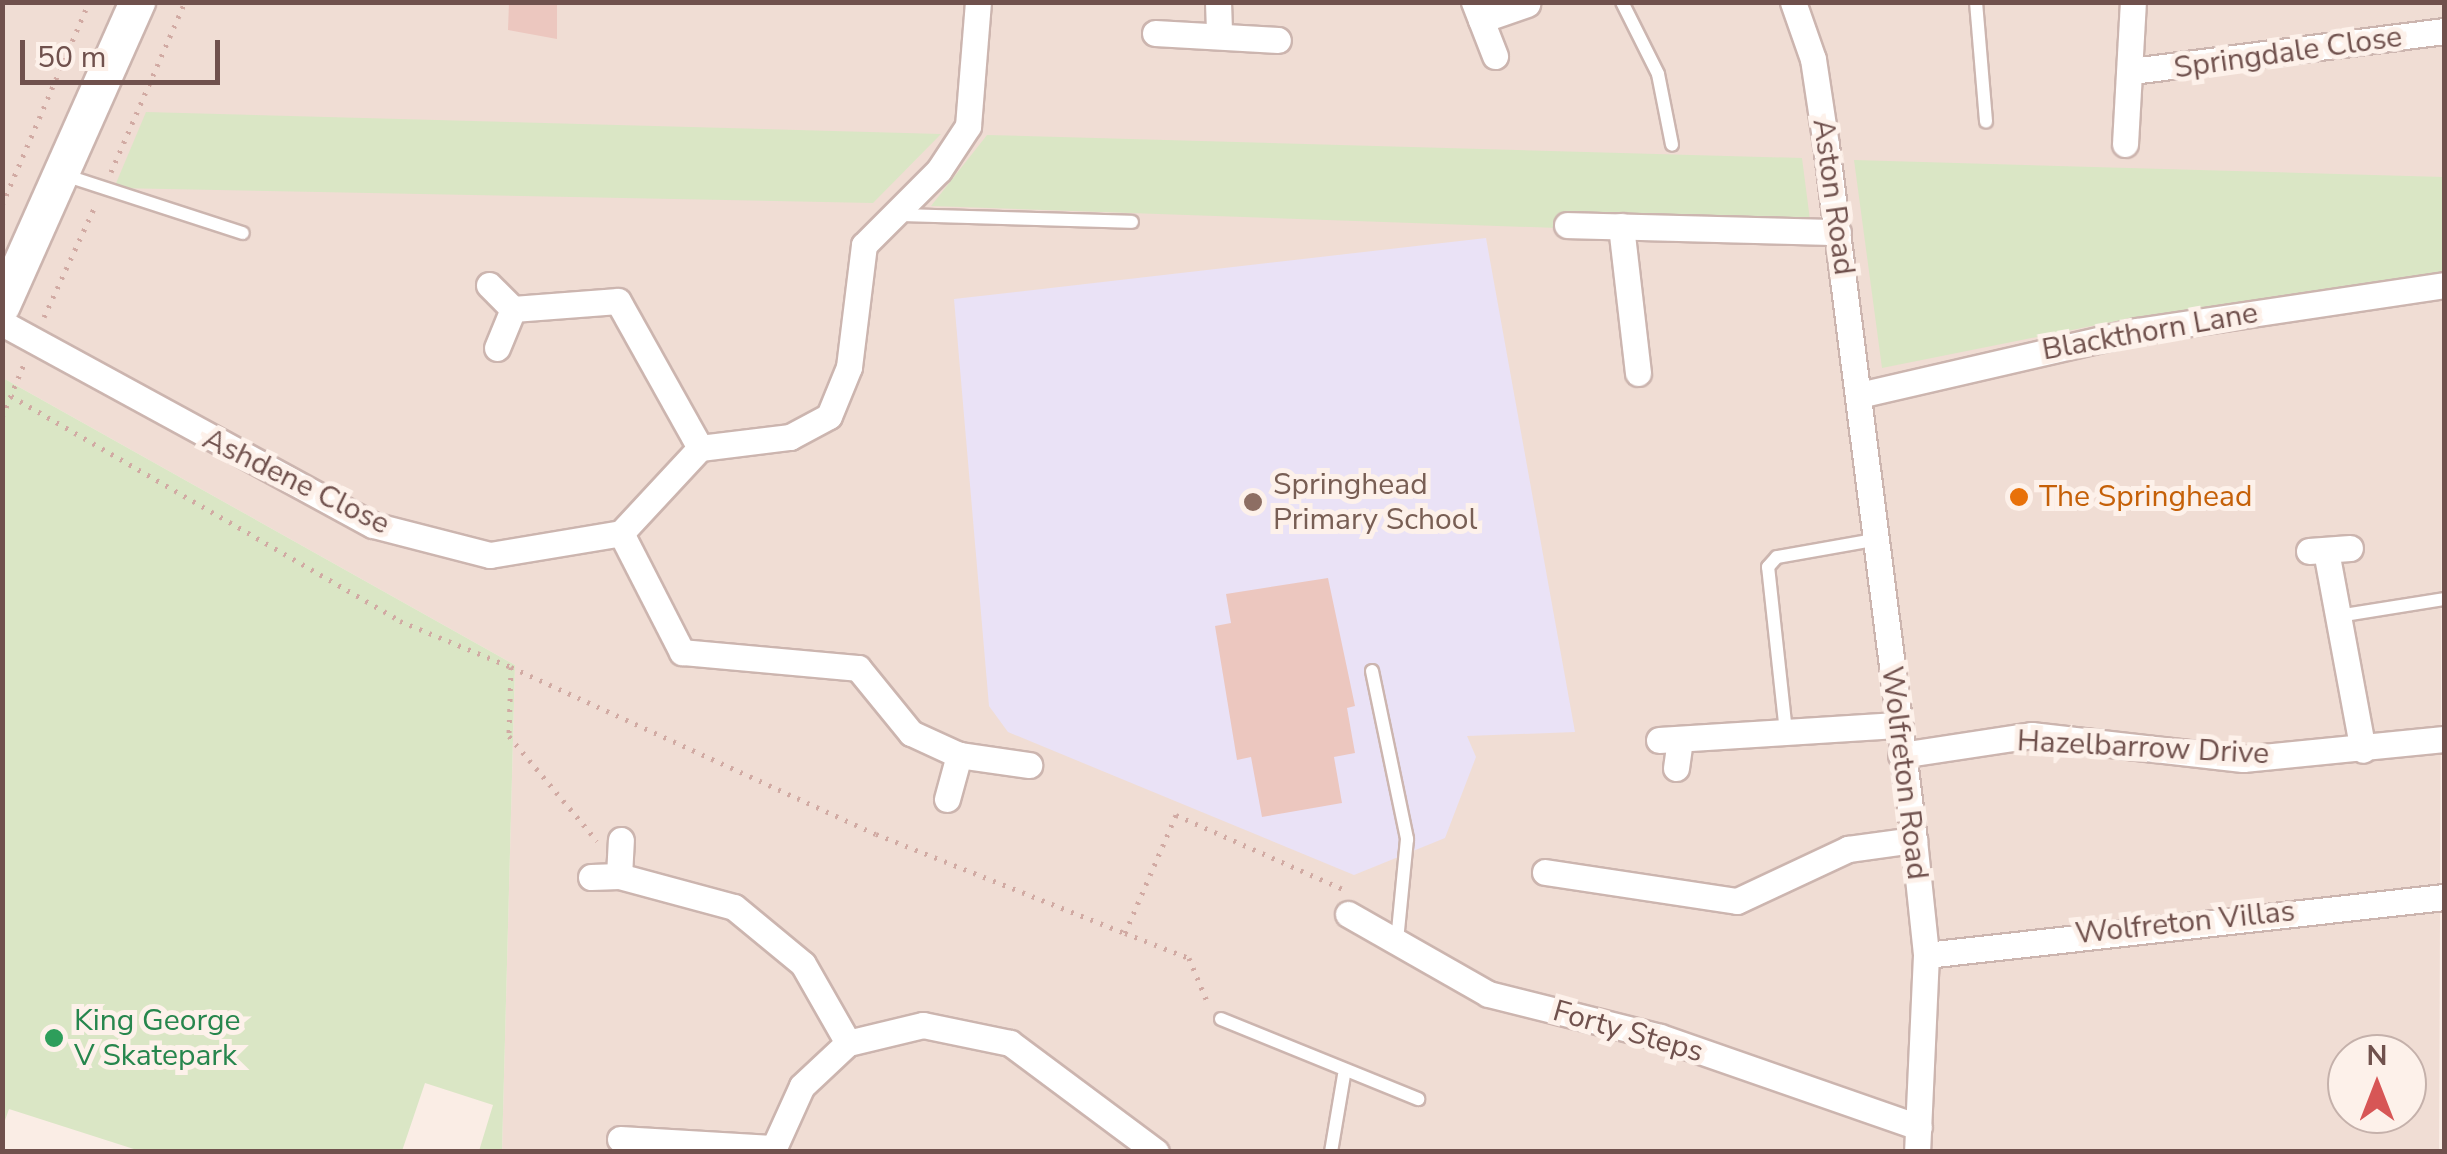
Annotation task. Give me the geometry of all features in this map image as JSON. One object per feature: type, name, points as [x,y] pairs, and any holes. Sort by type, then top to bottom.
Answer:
[{"type":"main road","points":[[2,305],[137,2]]},
{"type":"street","points":[[978,2],[968,126],[892,214],[857,264],[849,367],[829,416],[790,436],[700,448],[621,533],[682,652],[862,657],[910,733],[958,755],[1029,766]]},
{"type":"street","points":[[1218,2],[1219,33]]},
{"type":"street","name":"Aston Road","points":[[1792,2],[1813,59],[1859,395]]},
{"type":"street","name":"Springdale Close","points":[[2125,144],[2133,2]]},
{"type":"street","points":[[1495,56],[1478,12],[1527,4]]},
{"type":"street","name":"Springdale Close","points":[[2132,71],[2444,32]]},
{"type":"street","points":[[1156,33],[1219,33],[1278,40]]},
{"type":"street","points":[[1568,225],[1838,232]]},
{"type":"street","points":[[1621,226],[1638,373]]},
{"type":"street","points":[[489,285],[512,309]]},
{"type":"street","name":"Blackthorn Lane","points":[[1859,395],[2137,331],[2444,285]]},
{"type":"street","points":[[512,309],[618,301],[700,448]]},
{"type":"street","points":[[497,348],[512,309]]},
{"type":"street","name":"Ashdene Close","points":[[2,323],[373,525],[490,556],[621,533]]},
{"type":"street","name":"Wolfreton Road","points":[[1859,395],[1926,955],[1918,1139]]},
{"type":"street","points":[[2328,550],[2363,750]]},
{"type":"street","points":[[1676,768],[1669,739],[1897,726]]},
{"type":"street","name":"Hazelbarrow Drive","points":[[1901,755],[2031,735],[2243,759],[2444,740]]},
{"type":"street","points":[[947,799],[958,755]]},
{"type":"street","points":[[1545,872],[1736,901],[1848,849],[1914,840]]},
{"type":"street","points":[[591,877],[620,858],[734,907],[804,964],[848,1043]]},
{"type":"street","name":"Wolfreton Villas","points":[[1926,955],[2444,897]]},
{"type":"street","name":"Forty Steps","points":[[1348,914],[1488,994],[1660,1038],[1918,1139]]},
{"type":"street","points":[[615,1136],[772,1150],[802,1086],[848,1043],[923,1026],[1010,1043],[1156,1152]]},
{"type":"lane","points":[[1622,2],[1658,74],[1672,146]]},
{"type":"lane","points":[[1976,2],[1986,122]]},
{"type":"lane","points":[[59,174],[243,233]]},
{"type":"lane","points":[[892,214],[1132,222]]},
{"type":"lane","points":[[1786,732],[1768,567],[1778,557],[1874,540]]},
{"type":"lane","points":[[2338,616],[2444,599]]},
{"type":"lane","points":[[1372,671],[1407,839],[1396,941]]},
{"type":"lane","points":[[1221,1019],[1344,1075],[1418,1099]]},
{"type":"lane","points":[[1331,1152],[1344,1075]]},
{"type":"path","points":[[2,205],[90,2]]},
{"type":"path","points":[[2,417],[185,2]]},
{"type":"path","points":[[11,396],[400,621],[511,667],[508,736],[620,858]]},
{"type":"path","points":[[1125,933],[1189,958],[1221,1019]]},
{"type":"shaded area","points":[[3,3],[2444,3],[2439,1151],[502,1151],[515,665],[3,378]]},
{"type":"shaded area","name":"Springhead Primary School","points":[[1486,238],[1575,732],[1467,736],[1476,757],[1445,838],[1354,875],[1008,732],[989,706],[954,299]]},
{"type":"green space","points":[[146,112],[941,134],[873,203],[114,188]]},
{"type":"green space","points":[[987,135],[1802,158],[1810,220],[1558,213],[1557,228],[931,206]]},
{"type":"green space","points":[[1854,160],[2444,177],[2444,273],[2137,317],[1882,368]]},
{"type":"green space","points":[[3,378],[515,665],[502,1151],[479,1151],[493,1105],[425,1083],[402,1151],[140,1151],[9,1109],[3,1126]]},
{"type":"building","points":[[509,2],[557,2],[557,39],[508,30]]},
{"type":"building","name":"Springhead Primary School","points":[[1328,578],[1355,706],[1347,708],[1355,753],[1334,757],[1342,803],[1262,817],[1251,757],[1237,760],[1215,626],[1231,623],[1226,594]]},
{"type":"place","name":"The Springhead","points":[[2019,497]]},
{"type":"place","name":"Springhead Primary School","points":[[1253,502]]},
{"type":"place","name":"King George V Skatepark","points":[[54,1038]]}]
